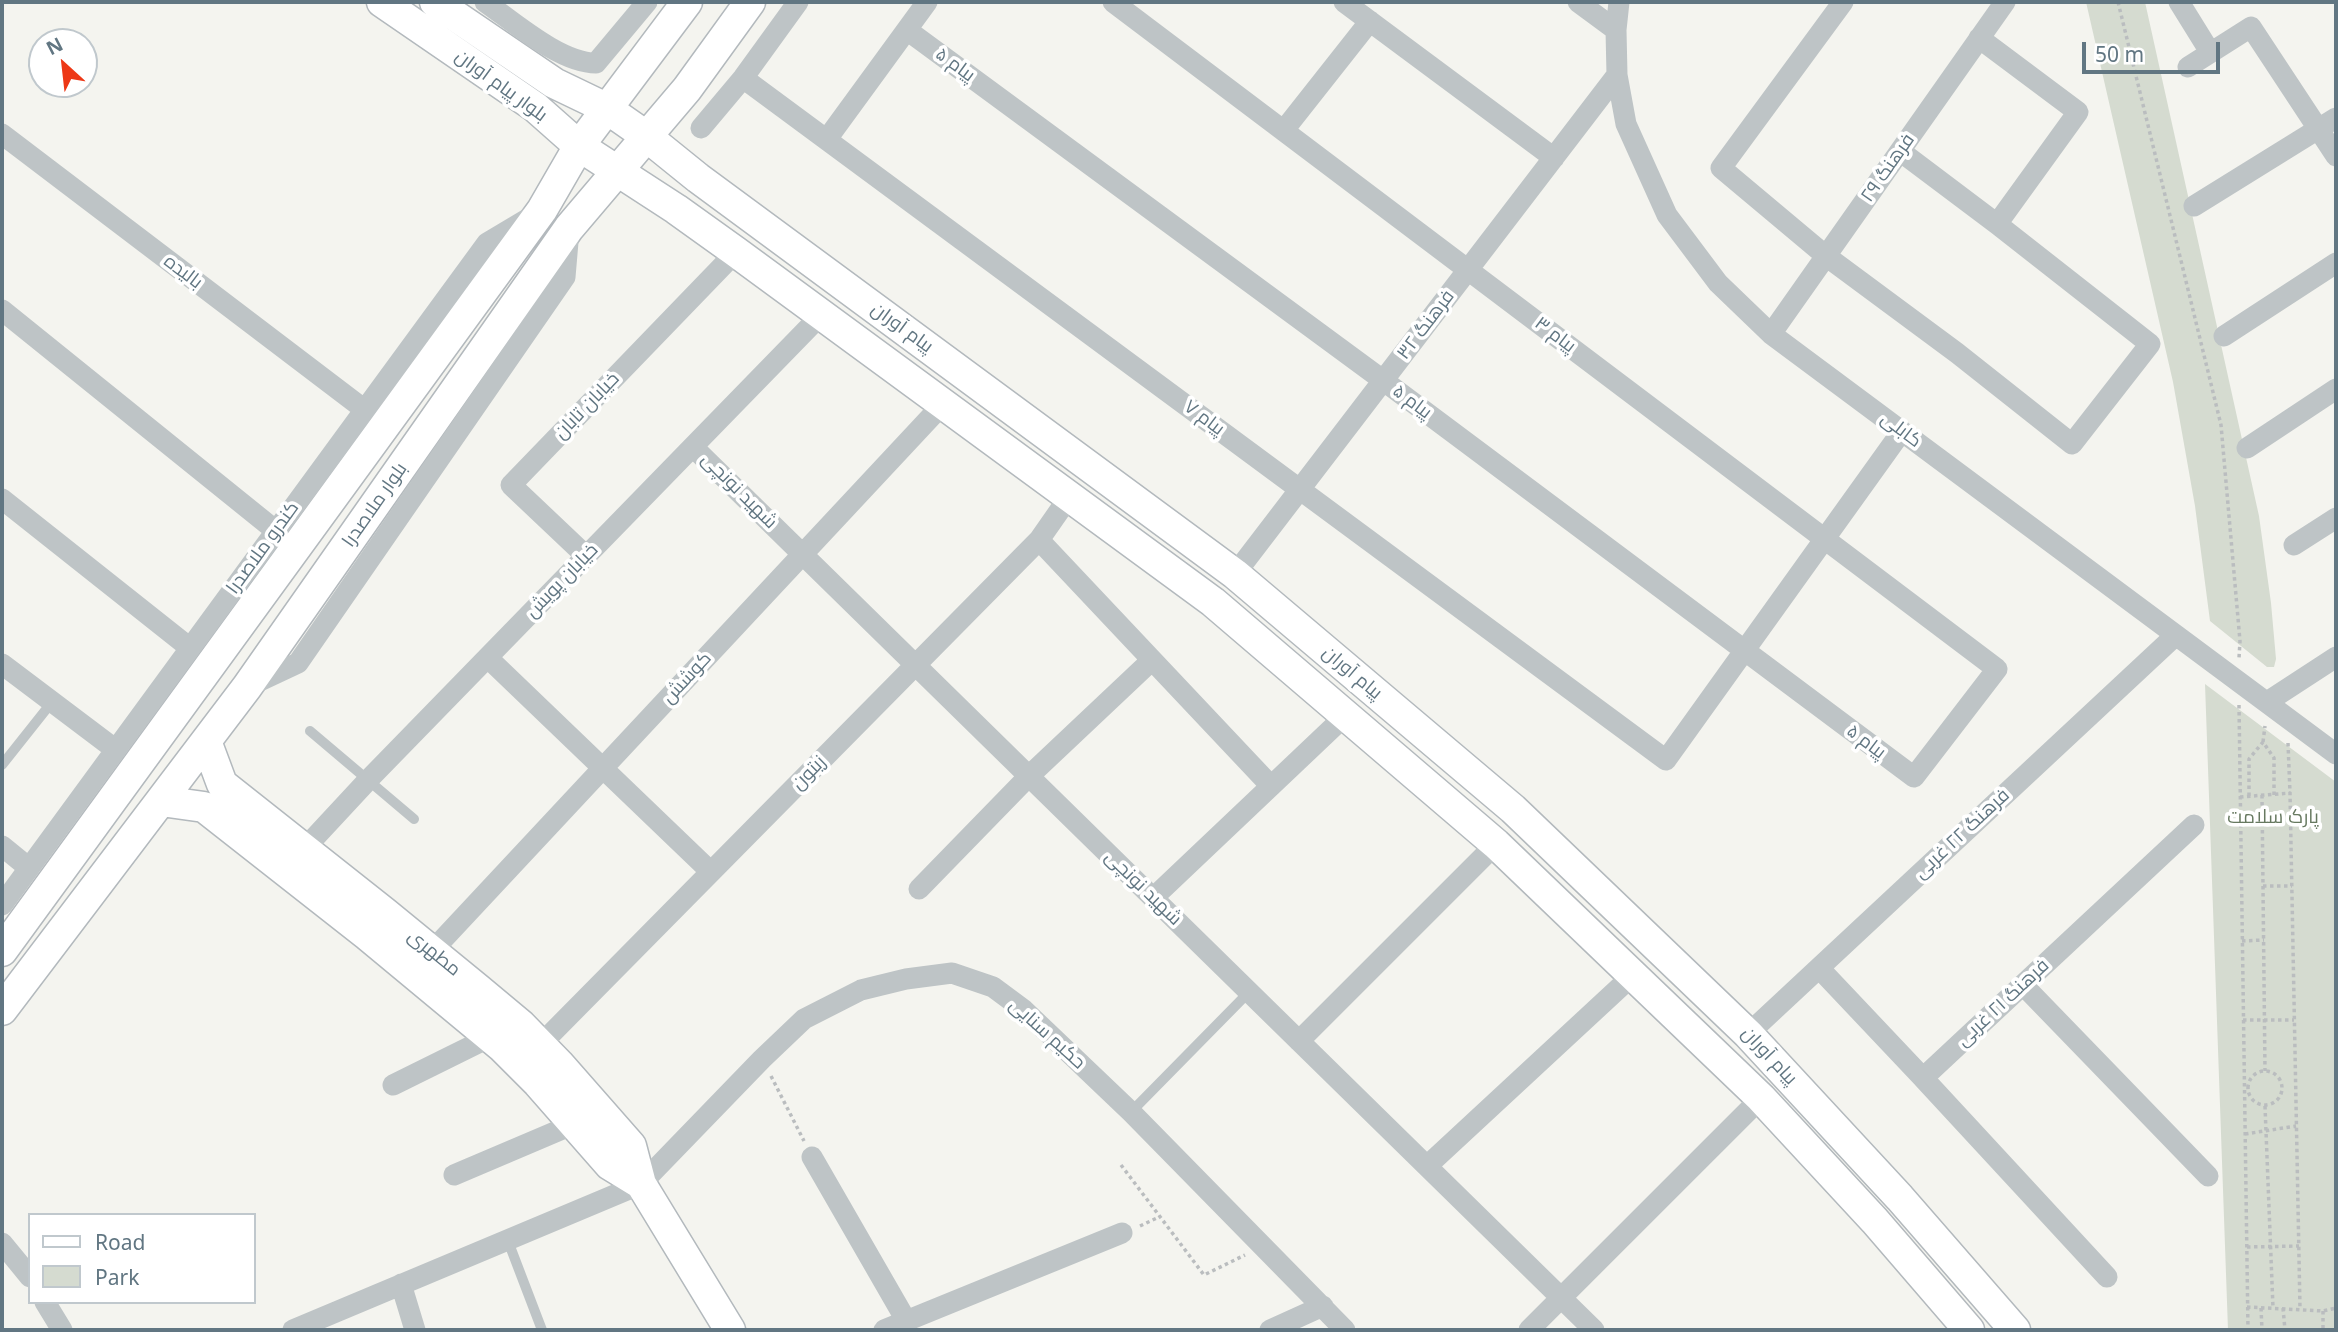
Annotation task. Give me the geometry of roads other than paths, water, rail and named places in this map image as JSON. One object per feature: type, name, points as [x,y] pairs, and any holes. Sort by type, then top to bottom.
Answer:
[{"type":"main road","name":"بلوار پیام آوران","points":[[382,2],[535,107],[579,146],[617,173]]},
{"type":"main road","name":"بلوار پیام آوران","points":[[435,2],[554,83],[606,108]]},
{"type":"main road","name":"بلوار ملاصدرا","points":[[2,951],[542,210],[579,146],[687,2]]},
{"type":"main road","name":"بلوار ملاصدرا","points":[[2,1010],[247,687],[569,228],[687,89],[750,2]]},
{"type":"main road","points":[[645,59],[660,79],[677,88],[687,89]]},
{"type":"main road","points":[[535,107],[555,98],[554,83]]},
{"type":"main road","name":"پیام آوران","points":[[606,108],[1236,574],[1513,809],[1748,1034],[1900,1198],[2015,1330]]},
{"type":"main road","name":"پیام آوران","points":[[617,173],[676,209],[736,252],[1213,602],[1346,715],[1496,844],[1761,1098],[1875,1221],[1969,1330]]},
{"type":"main road","points":[[676,209],[673,198],[676,187],[686,179],[698,178]]},
{"type":"main road","points":[[542,210],[550,205],[559,205],[567,211],[571,219],[569,228]]},
{"type":"main road","points":[[161,801],[213,796],[206,741]]},
{"type":"main road","name":"مطهری","points":[[213,796],[304,849],[432,951],[541,1044],[631,1146],[641,1184],[730,1330]]},
{"type":"main road","name":"مطهری","points":[[213,796],[367,935],[520,1064],[610,1166],[641,1184]]},
{"type":"main road","points":[[1559,905],[1585,879]]},
{"type":"street","points":[[485,2],[546,45],[583,63],[596,63],[647,2]]},
{"type":"street","points":[[701,128],[743,78],[798,2]]},
{"type":"street","points":[[827,139],[927,2]]},
{"type":"street","name":"پیام ۳","points":[[1113,2],[1997,669],[1914,778]]},
{"type":"street","points":[[1344,2],[1554,158]]},
{"type":"street","points":[[1578,2],[1616,30]]},
{"type":"street","name":"کابلی","points":[[1619,2],[1616,30],[1617,75],[1626,124],[1667,215],[1718,283],[1771,334],[2336,754]]},
{"type":"street","points":[[1843,2],[1721,168],[1826,256],[1957,353],[2072,444],[2150,344],[1899,151]]},
{"type":"street","name":"فرهنگ ۲۹","points":[[1771,334],[2005,2]]},
{"type":"street","points":[[2179,2],[2210,52]]},
{"type":"street","points":[[1284,130],[1370,21]]},
{"type":"street","points":[[2189,67],[2251,27],[2327,123],[2336,156]]},
{"type":"street","name":"پیام ۵","points":[[907,30],[1384,381],[1914,778]]},
{"type":"street","points":[[1979,38],[2078,112],[1997,224]]},
{"type":"street","name":"فرهنگ ۳۲","points":[[1236,574],[1617,75]]},
{"type":"street","name":"پیام ۷","points":[[743,78],[1665,760],[1744,651]]},
{"type":"street","points":[[2194,205],[2327,123]]},
{"type":"street","name":"بالیده","points":[[2,134],[365,410]]},
{"type":"street","name":"کندرو ملاصدرا","points":[[2,905],[486,243],[542,210]]},
{"type":"street","name":"خیابان تابان","points":[[586,556],[511,485],[736,252]]},
{"type":"street","points":[[2224,336],[2336,263]]},
{"type":"street","points":[[2,310],[276,531]]},
{"type":"street","name":"خیابان پویش","points":[[304,849],[821,315]]},
{"type":"street","points":[[2247,448],[2336,390]]},
{"type":"street","name":"کوشش","points":[[432,951],[942,404]]},
{"type":"street","points":[[1744,651],[1902,431]]},
{"type":"street","name":"شهید نونچی","points":[[693,447],[1594,1330]]},
{"type":"street","name":"زیتون","points":[[541,1044],[1039,540],[1069,497]]},
{"type":"street","points":[[2,499],[190,648]]},
{"type":"street","points":[[2294,545],[2336,518]]},
{"type":"street","points":[[1039,540],[1271,786]]},
{"type":"street","name":"فرهنگ ۲۲ غربی","points":[[1748,1034],[2176,635]]},
{"type":"street","points":[[2267,702],[2336,657]]},
{"type":"street","points":[[488,658],[711,873]]},
{"type":"street","points":[[919,889],[1029,776],[1152,660]]},
{"type":"street","points":[[2,664],[116,750]]},
{"type":"street","points":[[1153,898],[1346,715]]},
{"type":"street","name":"فرهنگ ۲۱ غربی","points":[[1923,1078],[2194,825]]},
{"type":"street","points":[[1298,1041],[1496,844]]},
{"type":"street","points":[[2,846],[29,867]]},
{"type":"street","points":[[1819,968],[2107,1277]]},
{"type":"street","name":"حکیم سنایی","points":[[641,1184],[804,1019],[860,990],[906,979],[952,973],[993,987],[1024,1010],[1131,1112],[1345,1330]]},
{"type":"street","points":[[1427,1167],[1632,976]]},
{"type":"street","points":[[2023,985],[2208,1176]]},
{"type":"street","points":[[393,1085],[490,1037]]},
{"type":"street","points":[[1529,1330],[1761,1098]]},
{"type":"street","points":[[454,1175],[574,1124]]},
{"type":"street","points":[[812,1157],[907,1322]]},
{"type":"street","points":[[298,1329],[641,1184]]},
{"type":"street","points":[[884,1330],[1122,1233]]},
{"type":"street","points":[[2,1243],[28,1276]]},
{"type":"street","points":[[401,1284],[415,1330]]},
{"type":"street","points":[[46,1304],[62,1330]]},
{"type":"street","points":[[1270,1330],[1324,1306]]},
{"type":"lane","points":[[2,765],[52,702]]},
{"type":"lane","points":[[310,731],[414,818]]},
{"type":"lane","points":[[1131,1112],[1249,992]]},
{"type":"lane","points":[[508,1241],[542,1330]]},
{"type":"park label","name":"پارک سلامت","points":[[2273,818]]}]
